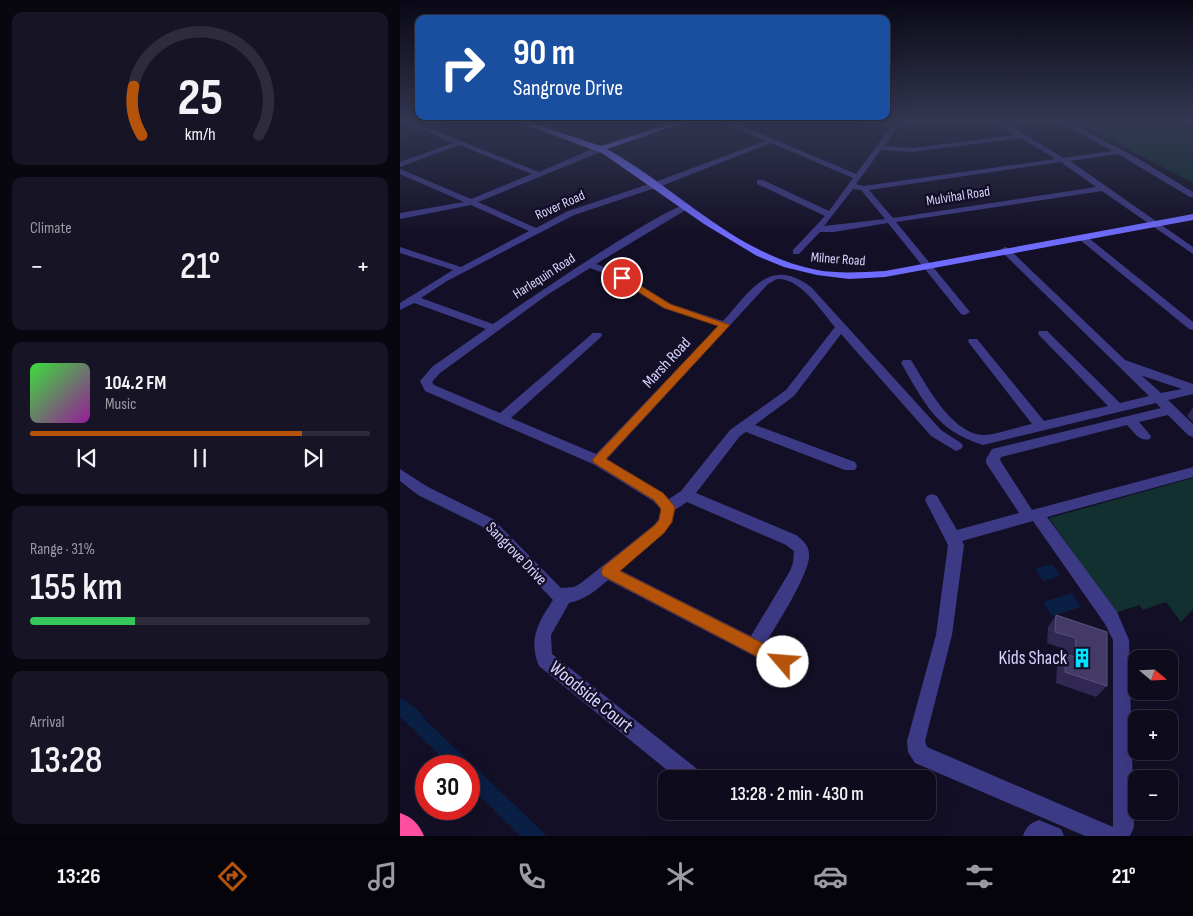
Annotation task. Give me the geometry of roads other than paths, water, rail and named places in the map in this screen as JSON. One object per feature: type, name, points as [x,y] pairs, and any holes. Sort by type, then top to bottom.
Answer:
[{"type":"highway","points":[[400,825],[411,836]]},
{"type":"main road","name":"Milner Road","points":[[615,159],[752,251],[775,262],[800,270],[831,275],[867,276],[1193,217]]},
{"type":"street","points":[[400,165],[416,159]]},
{"type":"street","points":[[500,159],[538,174]]},
{"type":"street","points":[[400,216],[458,207],[575,159]]},
{"type":"street","name":"Rover Road","points":[[400,307],[462,270],[571,213],[723,159]]},
{"type":"street","points":[[814,159],[858,177]]},
{"type":"street","points":[[796,252],[830,216],[871,159]]},
{"type":"street","points":[[852,186],[864,188],[1070,159]]},
{"type":"street","points":[[1131,159],[1193,195]]},
{"type":"street","points":[[1063,160],[1193,251]]},
{"type":"street","points":[[400,171],[536,231]]},
{"type":"street","points":[[760,182],[830,216]]},
{"type":"street","points":[[864,188],[925,266],[965,312]]},
{"type":"street","name":"Mulvihal Road","points":[[818,229],[834,229],[1103,188]]},
{"type":"street","name":"Harlequin Road","points":[[500,419],[429,388],[426,381],[436,370],[493,328],[588,264],[686,206]]},
{"type":"street","points":[[1082,237],[1193,327]]},
{"type":"street","points":[[400,250],[462,270]]},
{"type":"street","points":[[1005,250],[1193,432]]},
{"type":"street","points":[[588,264],[617,275],[667,306],[725,325]]},
{"type":"street","name":"Marsh Road","points":[[598,460],[769,278],[784,276],[795,280],[841,326]]},
{"type":"street","points":[[414,299],[493,328]]},
{"type":"street","points":[[598,335],[500,419],[598,460],[658,497],[668,507],[686,495],[729,439],[790,393],[841,326],[936,433],[956,446]]},
{"type":"street","points":[[1044,333],[1116,408]]},
{"type":"street","points":[[973,341],[1041,426]]},
{"type":"street","points":[[1112,354],[1147,373],[1186,388]]},
{"type":"street","points":[[907,363],[942,417],[953,428],[966,436],[990,440],[1186,388]]},
{"type":"street","points":[[1120,836],[1124,827],[1121,640],[1111,618],[993,462],[994,455],[1170,410]]},
{"type":"street","points":[[1130,420],[1145,436]]},
{"type":"street","points":[[744,426],[850,466]]},
{"type":"street","points":[[953,537],[1193,472]]},
{"type":"street","name":"Sangrove Drive","points":[[400,474],[423,491],[488,524],[550,590],[564,596],[576,594],[587,588],[660,529],[665,522],[668,507]]},
{"type":"street","points":[[686,495],[791,540],[799,546],[802,552],[799,569],[754,647]]},
{"type":"street","points":[[932,500],[956,545],[944,635],[916,741],[918,752],[922,756],[1109,836]]},
{"type":"street","points":[[608,572],[783,662]]},
{"type":"street","name":"Woodside Court","points":[[564,596],[540,642],[540,651],[545,660],[683,770]]},
{"type":"street","points":[[1032,836],[1039,830],[1054,836]]},
{"type":"water","points":[[1052,564],[1060,576],[1043,581],[1035,569]]},
{"type":"water","points":[[1072,593],[1081,607],[1052,616],[1043,602]]},
{"type":"water","points":[[413,708],[462,755],[439,755],[402,718]]},
{"type":"water","points":[[480,772],[547,836],[520,836],[480,796]]},
{"type":"waterway","points":[[400,706],[419,723]]},
{"type":"place","name":"Kids Shack","points":[[1082,658]]}]
